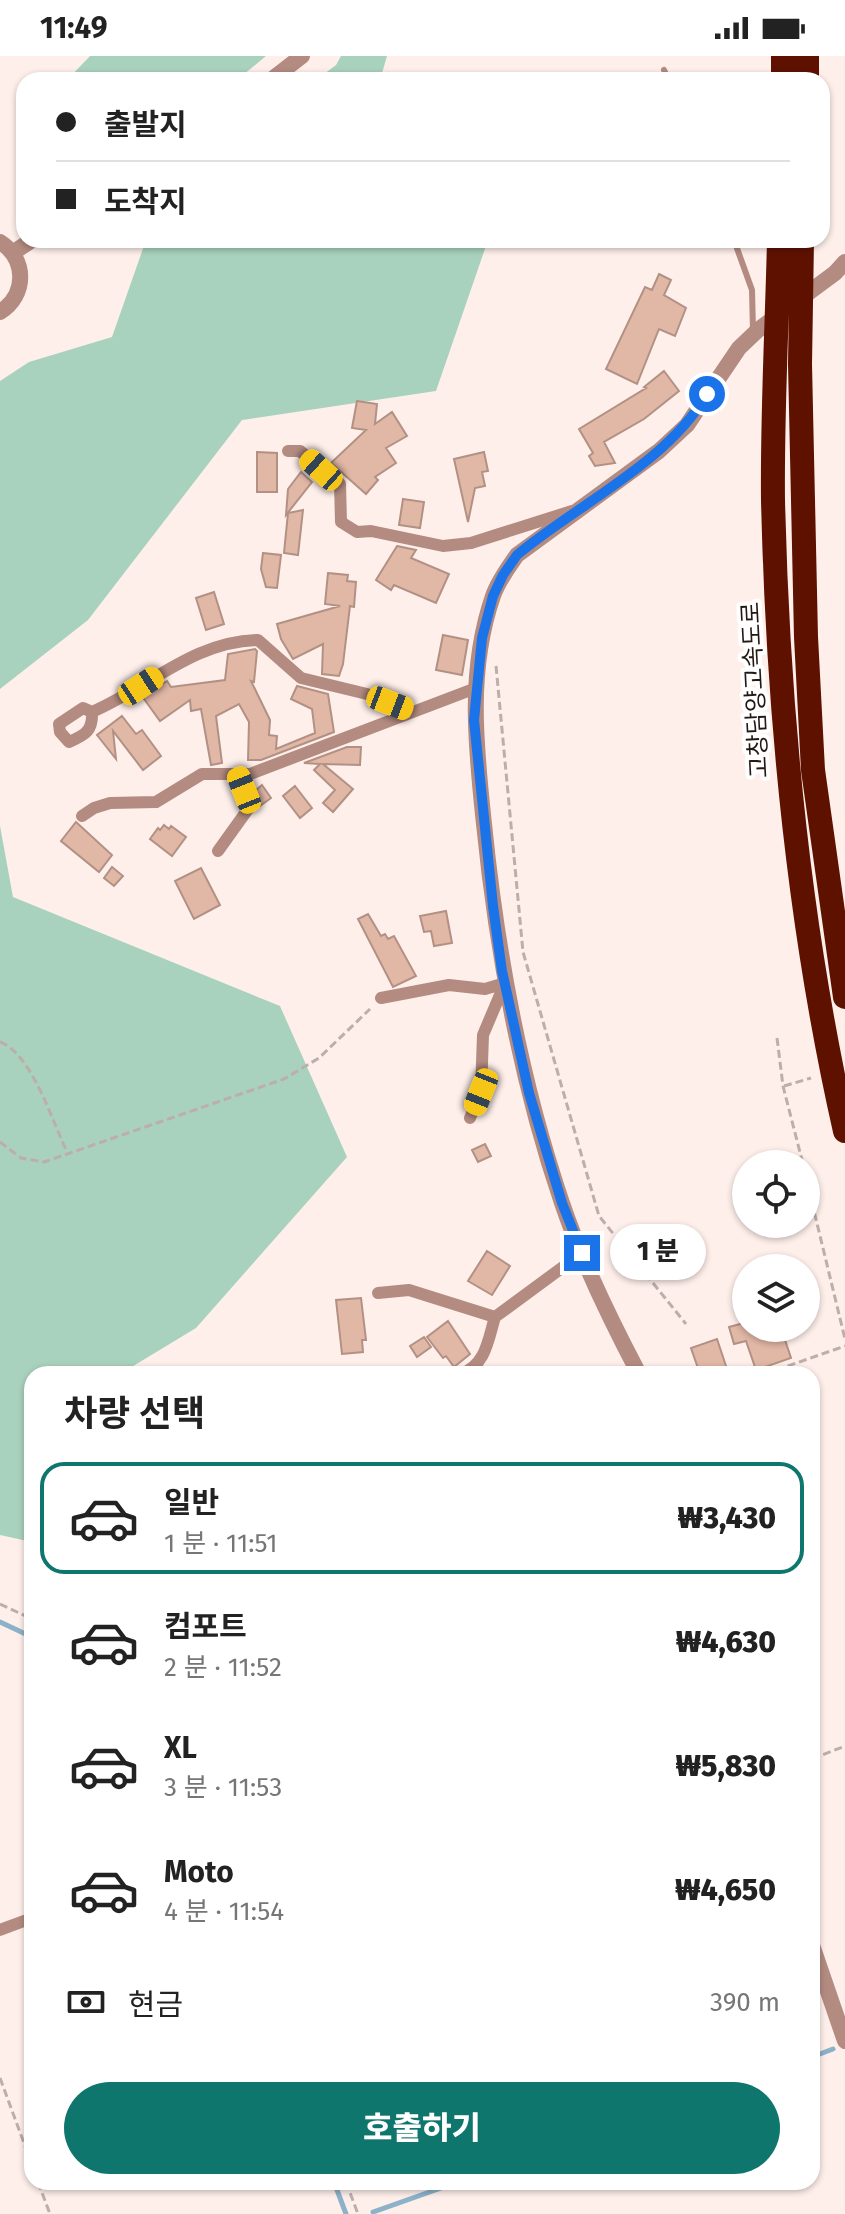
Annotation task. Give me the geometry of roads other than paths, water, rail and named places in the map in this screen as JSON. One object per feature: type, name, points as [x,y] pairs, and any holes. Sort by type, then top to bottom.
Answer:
[{"type":"highway","name":"고창담양고속도로","points":[[794,255],[788,366],[773,498],[781,668],[791,809],[806,926],[825,1044],[845,1131]]},
{"type":"highway","name":"고창담양고속도로","points":[[788,366],[813,770],[845,997]]},
{"type":"street","points":[[281,72],[302,56]]},
{"type":"street","points":[[0,242],[14,252],[21,277],[13,301],[0,312]]},
{"type":"street","points":[[14,252],[20,248]]},
{"type":"street","points":[[635,1366],[562,1203],[529,1093],[505,983],[493,906],[474,720],[482,638],[493,596],[517,555],[659,451],[687,425],[724,367],[753,334],[835,273],[845,262]]},
{"type":"street","points":[[288,451],[300,451],[340,484],[341,522],[357,532],[371,531],[443,546],[471,543],[578,509]]},
{"type":"street","points":[[92,712],[211,648],[240,640],[258,640],[301,678],[367,694],[412,711]]},
{"type":"street","points":[[82,816],[110,803],[156,802],[202,774],[250,774],[476,688]]},
{"type":"street","points":[[218,851],[251,805],[238,774]]},
{"type":"street","points":[[381,998],[449,985],[485,989],[505,983]]},
{"type":"street","points":[[470,1118],[481,1092],[483,1035],[505,983]]},
{"type":"street","points":[[476,1366],[484,1356],[495,1317],[582,1253]]},
{"type":"street","points":[[378,1293],[409,1290],[495,1317]]},
{"type":"street","points":[[0,1930],[24,1921]]},
{"type":"street","points":[[820,1968],[845,2041]]},
{"type":"lane","points":[[737,248],[752,290],[753,334]]},
{"type":"waterway","points":[[0,1622],[24,1633]]},
{"type":"waterway","points":[[820,2054],[833,2049]]},
{"type":"waterway","points":[[337,2190],[346,2214]]},
{"type":"waterway","points":[[373,2212],[435,2190]]}]
